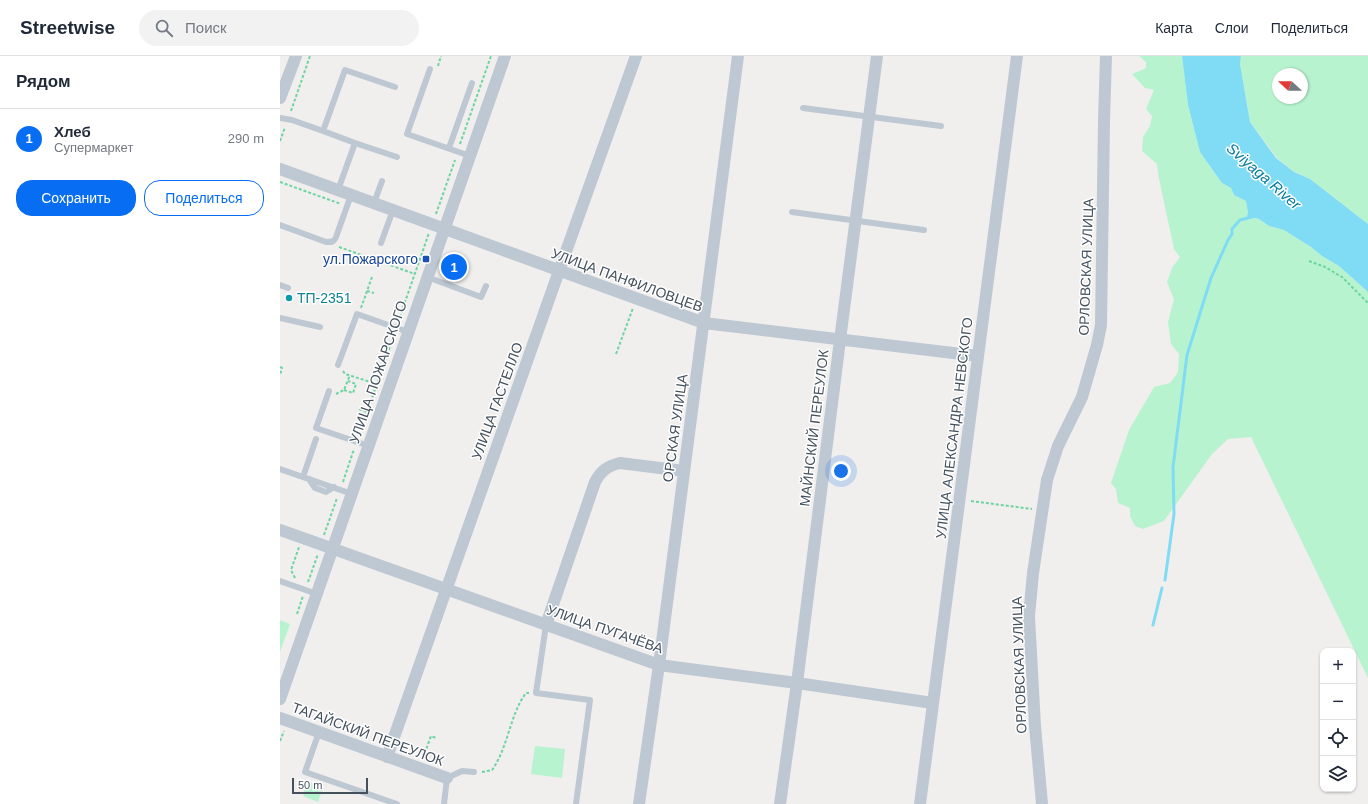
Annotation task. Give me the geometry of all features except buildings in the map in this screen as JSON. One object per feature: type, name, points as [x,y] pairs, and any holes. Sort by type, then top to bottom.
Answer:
[{"type":"street","points":[[280,98],[296,56]]},
{"type":"street","name":"УЛИЦА ПОЖАРСКОГО","points":[[280,699],[307,591],[327,547],[342,490],[368,446],[505,56]]},
{"type":"street","name":"УЛИЦА ГАСТЕЛЛО","points":[[387,757],[558,271],[636,56]]},
{"type":"street","name":"ОРСКАЯ УЛИЦА","points":[[639,804],[659,665],[738,56]]},
{"type":"street","name":"МАЙНСКИЙ ПЕРЕУЛОК","points":[[780,804],[797,683],[877,56]]},
{"type":"street","name":"УЛИЦА АЛЕКСАНДРА НЕВСКОГО","points":[[920,804],[1017,56]]},
{"type":"street","name":"ОРЛОВСКАЯ УЛИЦА","points":[[1042,804],[1035,726],[1029,616],[1033,573],[1046,480],[1058,446],[1082,397],[1097,345],[1101,325],[1106,56]]},
{"type":"street","name":"УЛИЦА ПАНФИЛОВЦЕВ","points":[[280,169],[338,190],[349,200],[374,203],[704,323],[978,356]]},
{"type":"street","points":[[546,625],[595,482],[602,470],[611,465],[620,463],[684,471]]},
{"type":"street","name":"УЛИЦА ПУГАЧЁВА","points":[[280,530],[659,665],[933,703]]},
{"type":"street","name":"ТАГАЙСКИЙ ПЕРЕУЛОК","points":[[280,718],[447,778]]},
{"type":"lane","points":[[430,69],[407,134],[470,156]]},
{"type":"lane","points":[[323,131],[345,70],[395,87]]},
{"type":"lane","points":[[449,148],[472,82]]},
{"type":"lane","points":[[803,108],[941,126]]},
{"type":"lane","points":[[280,118],[288,119],[397,157]]},
{"type":"lane","points":[[338,190],[355,142]]},
{"type":"lane","points":[[374,203],[382,182]]},
{"type":"lane","points":[[280,225],[326,242],[334,241],[349,200]]},
{"type":"lane","points":[[381,243],[393,210]]},
{"type":"lane","points":[[792,212],[924,230]]},
{"type":"lane","points":[[427,277],[482,297],[486,286]]},
{"type":"lane","points":[[280,285],[288,288]]},
{"type":"lane","points":[[338,365],[357,314],[408,332]]},
{"type":"lane","points":[[280,318],[320,327]]},
{"type":"lane","points":[[332,393],[316,428],[368,446]]},
{"type":"lane","points":[[306,478],[316,439]]},
{"type":"lane","points":[[280,469],[342,490]]},
{"type":"lane","points":[[280,581],[307,591]]},
{"type":"lane","points":[[546,625],[536,692],[590,700],[576,804]]},
{"type":"lane","points":[[319,732],[305,772],[397,804]]},
{"type":"lane","points":[[444,804],[447,778],[462,771],[474,772]]},
{"type":"path","points":[[280,141],[310,56]]},
{"type":"path","points":[[295,619],[327,547],[342,490],[367,412],[491,56]]},
{"type":"path","points":[[280,182],[349,200]]},
{"type":"path","points":[[334,241],[336,245],[415,274]]},
{"type":"path","points":[[1309,261],[1325,267],[1342,277],[1368,303]]},
{"type":"path","points":[[359,315],[372,277]]},
{"type":"path","points":[[367,291],[374,293]]},
{"type":"path","points":[[616,354],[636,299]]},
{"type":"path","points":[[338,365],[344,374],[377,384]]},
{"type":"path","points":[[280,367],[282,368],[280,375]]},
{"type":"path","points":[[344,390],[350,376]]},
{"type":"path","points":[[332,393],[344,390],[353,393],[356,384],[348,381]]},
{"type":"path","points":[[359,409],[367,412]]},
{"type":"path","points":[[959,500],[1042,510]]},
{"type":"path","points":[[302,538],[291,570],[307,591]]},
{"type":"path","points":[[474,772],[492,770],[511,729],[520,701],[526,693],[536,692]]},
{"type":"path","points":[[419,768],[431,736],[436,738]]},
{"type":"green space","points":[[1139,56],[1182,56],[1188,105],[1200,152],[1222,183],[1231,188],[1234,195],[1246,201],[1248,220],[1255,218],[1259,219],[1269,226],[1284,230],[1339,266],[1368,292],[1368,678],[1356,653],[1356,648],[1353,648],[1251,437],[1228,439],[1212,454],[1164,521],[1143,529],[1135,526],[1130,516],[1130,508],[1118,503],[1116,489],[1111,483],[1129,430],[1154,387],[1170,383],[1178,372],[1179,354],[1171,344],[1168,322],[1174,299],[1167,282],[1172,268],[1180,257],[1174,249],[1157,164],[1142,151],[1143,137],[1150,126],[1152,116],[1146,109],[1154,90],[1145,88],[1132,74],[1146,68],[1146,62]]},
{"type":"green space","points":[[1241,56],[1368,56],[1368,224],[1310,179],[1294,172],[1277,158],[1250,122],[1240,64]]},
{"type":"green space","points":[[280,620],[290,624],[280,652]]},
{"type":"green space","points":[[535,746],[565,749],[562,778],[531,774]]},
{"type":"green space","points":[[307,782],[323,788],[318,802],[303,796]]},
{"type":"water","name":"Sviyaga River","points":[[1182,56],[1241,56],[1240,64],[1250,122],[1276,158],[1294,172],[1310,179],[1368,224],[1368,292],[1339,266],[1284,230],[1269,226],[1259,219],[1255,218],[1246,220],[1248,213],[1246,201],[1234,195],[1231,188],[1222,183],[1200,152],[1188,105]]},
{"type":"waterway","points":[[1165,580],[1174,514],[1173,467],[1187,355],[1211,278],[1232,234],[1232,229],[1240,220],[1248,218]]},
{"type":"waterway","points":[[1153,625],[1162,588]]},
{"type":"place","name":"ул.Пожарского","points":[[426,259]]},
{"type":"place","name":"Хлеб","points":[[454,267]]},
{"type":"place","name":"ТП-2351","points":[[289,298]]}]
